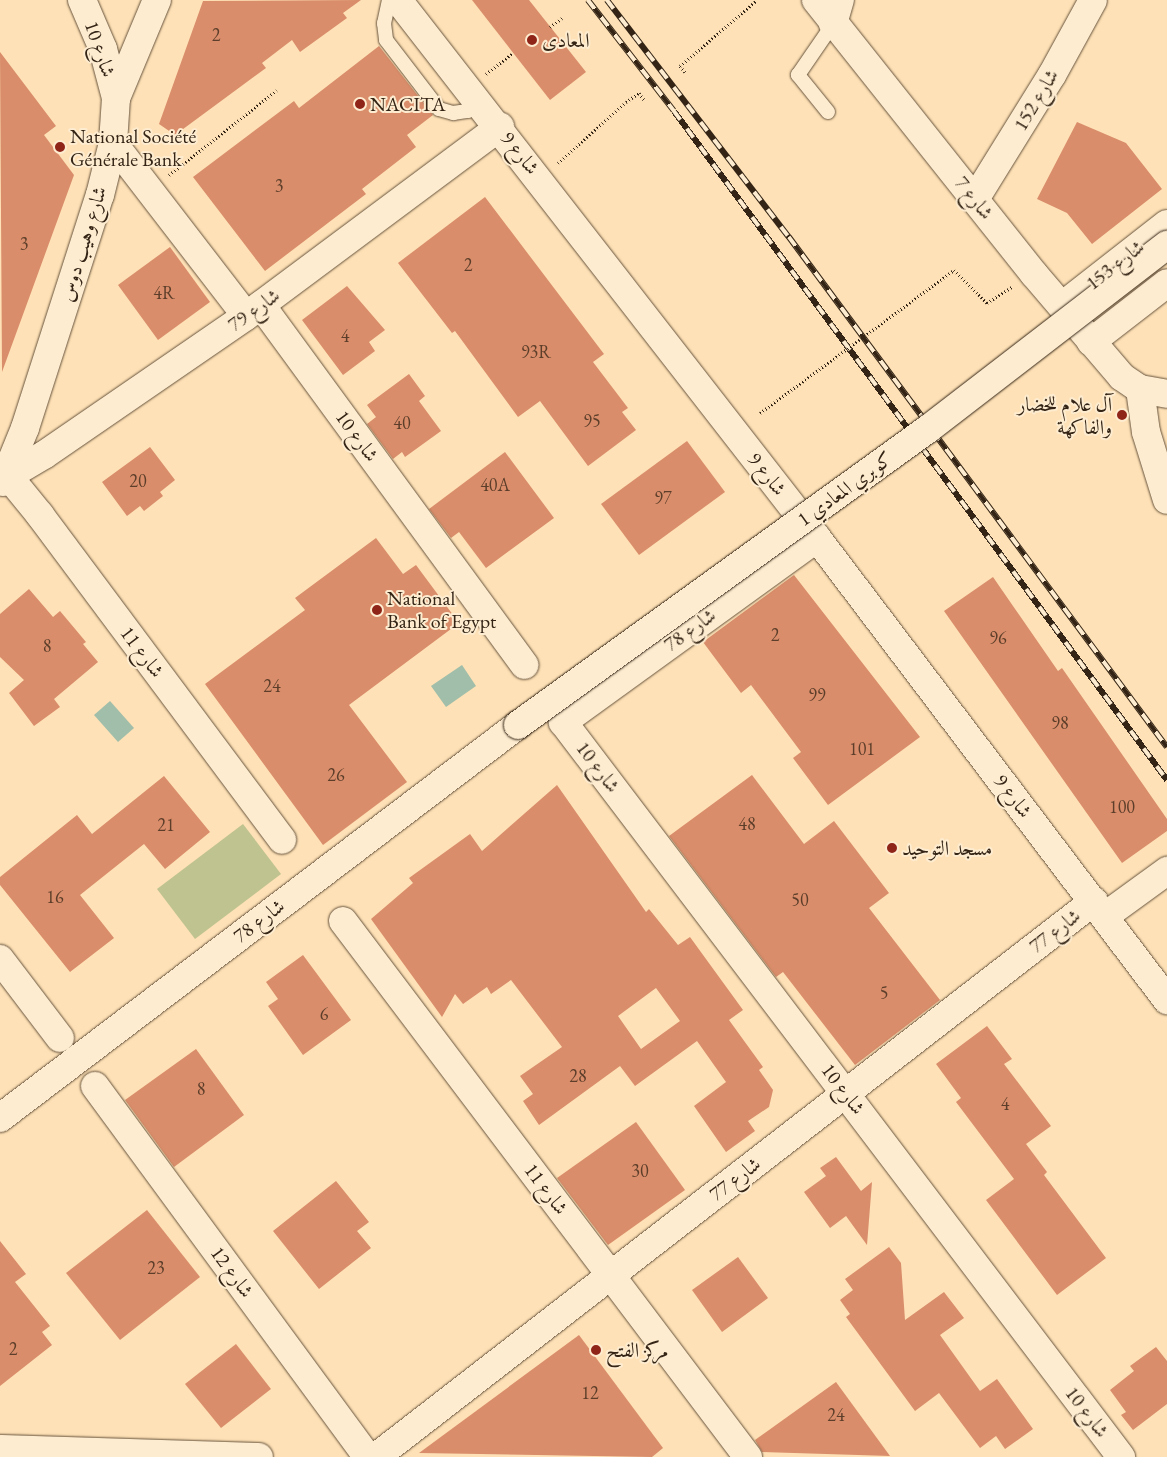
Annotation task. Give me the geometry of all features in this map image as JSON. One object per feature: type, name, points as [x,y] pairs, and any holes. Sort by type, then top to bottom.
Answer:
[{"type":"street","name":"شارع 10","points":[[82,0],[103,49],[116,98]]},
{"type":"street","name":"شارع وهيب دوس","points":[[2,477],[100,195],[113,143],[116,98],[157,0]]},
{"type":"street","name":"شارع 9","points":[[398,0],[500,126],[817,538],[1167,1000]]},
{"type":"street","name":"شارع 7","points":[[816,0],[836,12],[1034,274],[1122,378],[1140,389]]},
{"type":"street","name":"شارع 152","points":[[976,199],[1094,0]]},
{"type":"street","name":"شارع 79","points":[[2,477],[254,311],[500,126]]},
{"type":"street","name":"شارع 10","points":[[113,143],[149,190],[254,311],[524,665]]},
{"type":"street","name":"شارع 153","points":[[1062,306],[1167,224]]},
{"type":"street","name":"كوبري المعادي 1","points":[[518,725],[928,429],[1167,245]]},
{"type":"street","points":[[1091,342],[1167,283]]},
{"type":"street","points":[[1167,394],[1140,389],[1146,432],[1167,500]]},
{"type":"street","name":"شارع 11","points":[[2,477],[40,514],[282,840]]},
{"type":"street","name":"شارع 78","points":[[563,722],[817,538]]},
{"type":"street","name":"شارع 10","points":[[563,722],[847,1093],[1121,1457]]},
{"type":"street","name":"شارع 78","points":[[0,1118],[518,725]]},
{"type":"street","name":"شارع 77","points":[[376,1457],[847,1093],[1099,909],[1167,870]]},
{"type":"street","name":"شارع 11","points":[[343,921],[748,1457]]},
{"type":"street","points":[[0,959],[60,1038]]},
{"type":"street","name":"شارع 12","points":[[95,1086],[368,1457]]},
{"type":"street","points":[[0,1449],[259,1457]]},
{"type":"lane","points":[[389,0],[384,23],[386,40],[439,109],[453,113],[468,111],[474,95]]},
{"type":"lane","points":[[828,112],[798,75],[836,12]]},
{"type":"path","points":[[685,72],[680,66],[758,0]]},
{"type":"path","points":[[550,27],[562,18]]},
{"type":"path","points":[[474,95],[513,53]]},
{"type":"path","points":[[149,190],[277,90]]},
{"type":"path","points":[[540,179],[626,102],[640,93],[645,101]]},
{"type":"path","points":[[760,413],[954,270],[987,303],[1034,274]]},
{"type":"green space","points":[[243,824],[281,874],[195,939],[157,889]]},
{"type":"shaded area","points":[[462,665],[476,686],[446,707],[431,686]]},
{"type":"shaded area","points":[[110,701],[134,728],[118,742],[94,715]]},
{"type":"building","points":[[361,0],[343,13],[347,18],[300,52],[292,40],[262,63],[266,68],[175,135],[159,124],[203,1]]},
{"type":"building","name":"المعادى","points":[[472,0],[529,0],[586,72],[550,100]]},
{"type":"building","points":[[379,46],[433,115],[407,135],[416,147],[362,189],[366,194],[265,271],[193,177],[294,101],[299,108]]},
{"type":"building","points":[[0,52],[56,126],[44,135],[74,175],[2,372]]},
{"type":"building","points":[[1077,122],[1126,143],[1162,189],[1092,244],[1067,213],[1037,199]]},
{"type":"building","points":[[485,197],[604,354],[593,362],[628,408],[622,412],[636,430],[588,466],[540,401],[518,417],[455,331],[452,333],[398,263]]},
{"type":"building","points":[[170,247],[210,302],[158,340],[118,285]]},
{"type":"building","points":[[347,286],[385,330],[369,342],[375,351],[343,375],[302,320]]},
{"type":"building","points":[[409,374],[425,396],[419,401],[441,431],[405,457],[402,452],[393,459],[367,424],[376,417],[367,405]]},
{"type":"building","points":[[687,441],[725,492],[639,555],[601,504]]},
{"type":"building","points":[[150,447],[175,480],[160,492],[163,496],[144,511],[140,506],[127,516],[102,482]]},
{"type":"building","points":[[505,452],[554,518],[486,568],[459,532],[451,538],[429,509]]},
{"type":"building","points":[[376,538],[403,574],[416,565],[459,623],[349,705],[407,782],[323,845],[205,684],[305,610],[295,598]]},
{"type":"building","points":[[794,575],[920,737],[828,805],[793,758],[801,752],[751,685],[741,693],[703,642]]},
{"type":"building","points":[[993,577],[1058,671],[1062,668],[1167,819],[1167,831],[1122,863],[944,611]]},
{"type":"building","points":[[29,589],[53,617],[60,611],[86,642],[83,644],[98,662],[54,699],[60,707],[34,726],[9,693],[24,680],[0,657],[0,614]]},
{"type":"building","points":[[752,775],[804,844],[834,821],[889,893],[869,908],[940,1000],[855,1065],[783,972],[776,977],[669,836]]},
{"type":"building","points":[[164,776],[210,832],[165,869],[144,844],[80,895],[114,938],[70,972],[0,885],[0,877],[77,815],[92,834]]},
{"type":"building","points":[[557,785],[646,912],[649,909],[678,945],[690,937],[743,1010],[729,1020],[763,1067],[759,1070],[773,1090],[769,1107],[748,1121],[755,1131],[726,1152],[694,1106],[726,1082],[697,1041],[635,1086],[620,1066],[539,1125],[523,1101],[533,1094],[520,1076],[562,1047],[511,980],[491,994],[487,987],[463,1004],[455,994],[442,1017],[371,919],[413,883],[409,878],[470,834],[482,851]],"holes":[[[656,988],[680,1021],[641,1049],[618,1016]]]},
{"type":"building","points":[[303,955],[351,1020],[303,1055],[268,1006],[278,999],[266,982]]},
{"type":"building","points":[[987,1026],[1012,1059],[1004,1064],[1051,1126],[1026,1144],[1047,1172],[1044,1175],[1106,1258],[1057,1295],[986,1200],[1014,1179],[956,1102],[961,1098],[936,1064]]},
{"type":"building","points":[[196,1049],[244,1115],[174,1167],[125,1100]]},
{"type":"building","points":[[636,1122],[685,1190],[608,1245],[557,1178]]},
{"type":"building","points":[[836,1157],[861,1191],[872,1182],[867,1245],[846,1216],[830,1228],[804,1192],[826,1176],[820,1168]]},
{"type":"building","points":[[336,1181],[369,1222],[357,1231],[371,1248],[319,1289],[273,1231]]},
{"type":"building","points":[[147,1210],[200,1277],[120,1340],[66,1273]]},
{"type":"building","points":[[0,1241],[26,1274],[15,1282],[50,1326],[42,1332],[52,1345],[0,1386]]},
{"type":"building","points":[[889,1247],[901,1263],[905,1320],[944,1292],[964,1318],[940,1335],[980,1391],[997,1379],[1033,1429],[1005,1449],[996,1436],[980,1448],[939,1393],[915,1411],[846,1317],[850,1314],[840,1300],[853,1290],[845,1279]]},
{"type":"building","points":[[738,1257],[768,1298],[722,1332],[692,1290]]},
{"type":"building","points":[[579,1335],[663,1448],[652,1457],[419,1453]]},
{"type":"building","points":[[236,1344],[271,1389],[221,1428],[185,1384]]},
{"type":"building","points":[[1156,1347],[1167,1361],[1167,1404],[1133,1430],[1121,1415],[1126,1412],[1110,1390],[1134,1371],[1130,1366]]},
{"type":"building","points":[[836,1382],[890,1456],[762,1452],[755,1440]]},
{"type":"railway","points":[[588,0],[674,111],[1167,780]]},
{"type":"railway","points":[[607,0],[789,237],[1167,747]]},
{"type":"place","name":"المعادى","points":[[532,40]]},
{"type":"place","name":"NACITA","points":[[360,104]]},
{"type":"place","name":"National Société Générale Bank","points":[[60,147]]},
{"type":"place","name":"آل علام للخضار والفاكهة","points":[[1122,415]]},
{"type":"place","name":"National Bank of Egypt","points":[[377,610]]},
{"type":"place","name":"مسجد التوحيد","points":[[892,848]]},
{"type":"place","name":"مركز الفتح","points":[[596,1350]]}]
